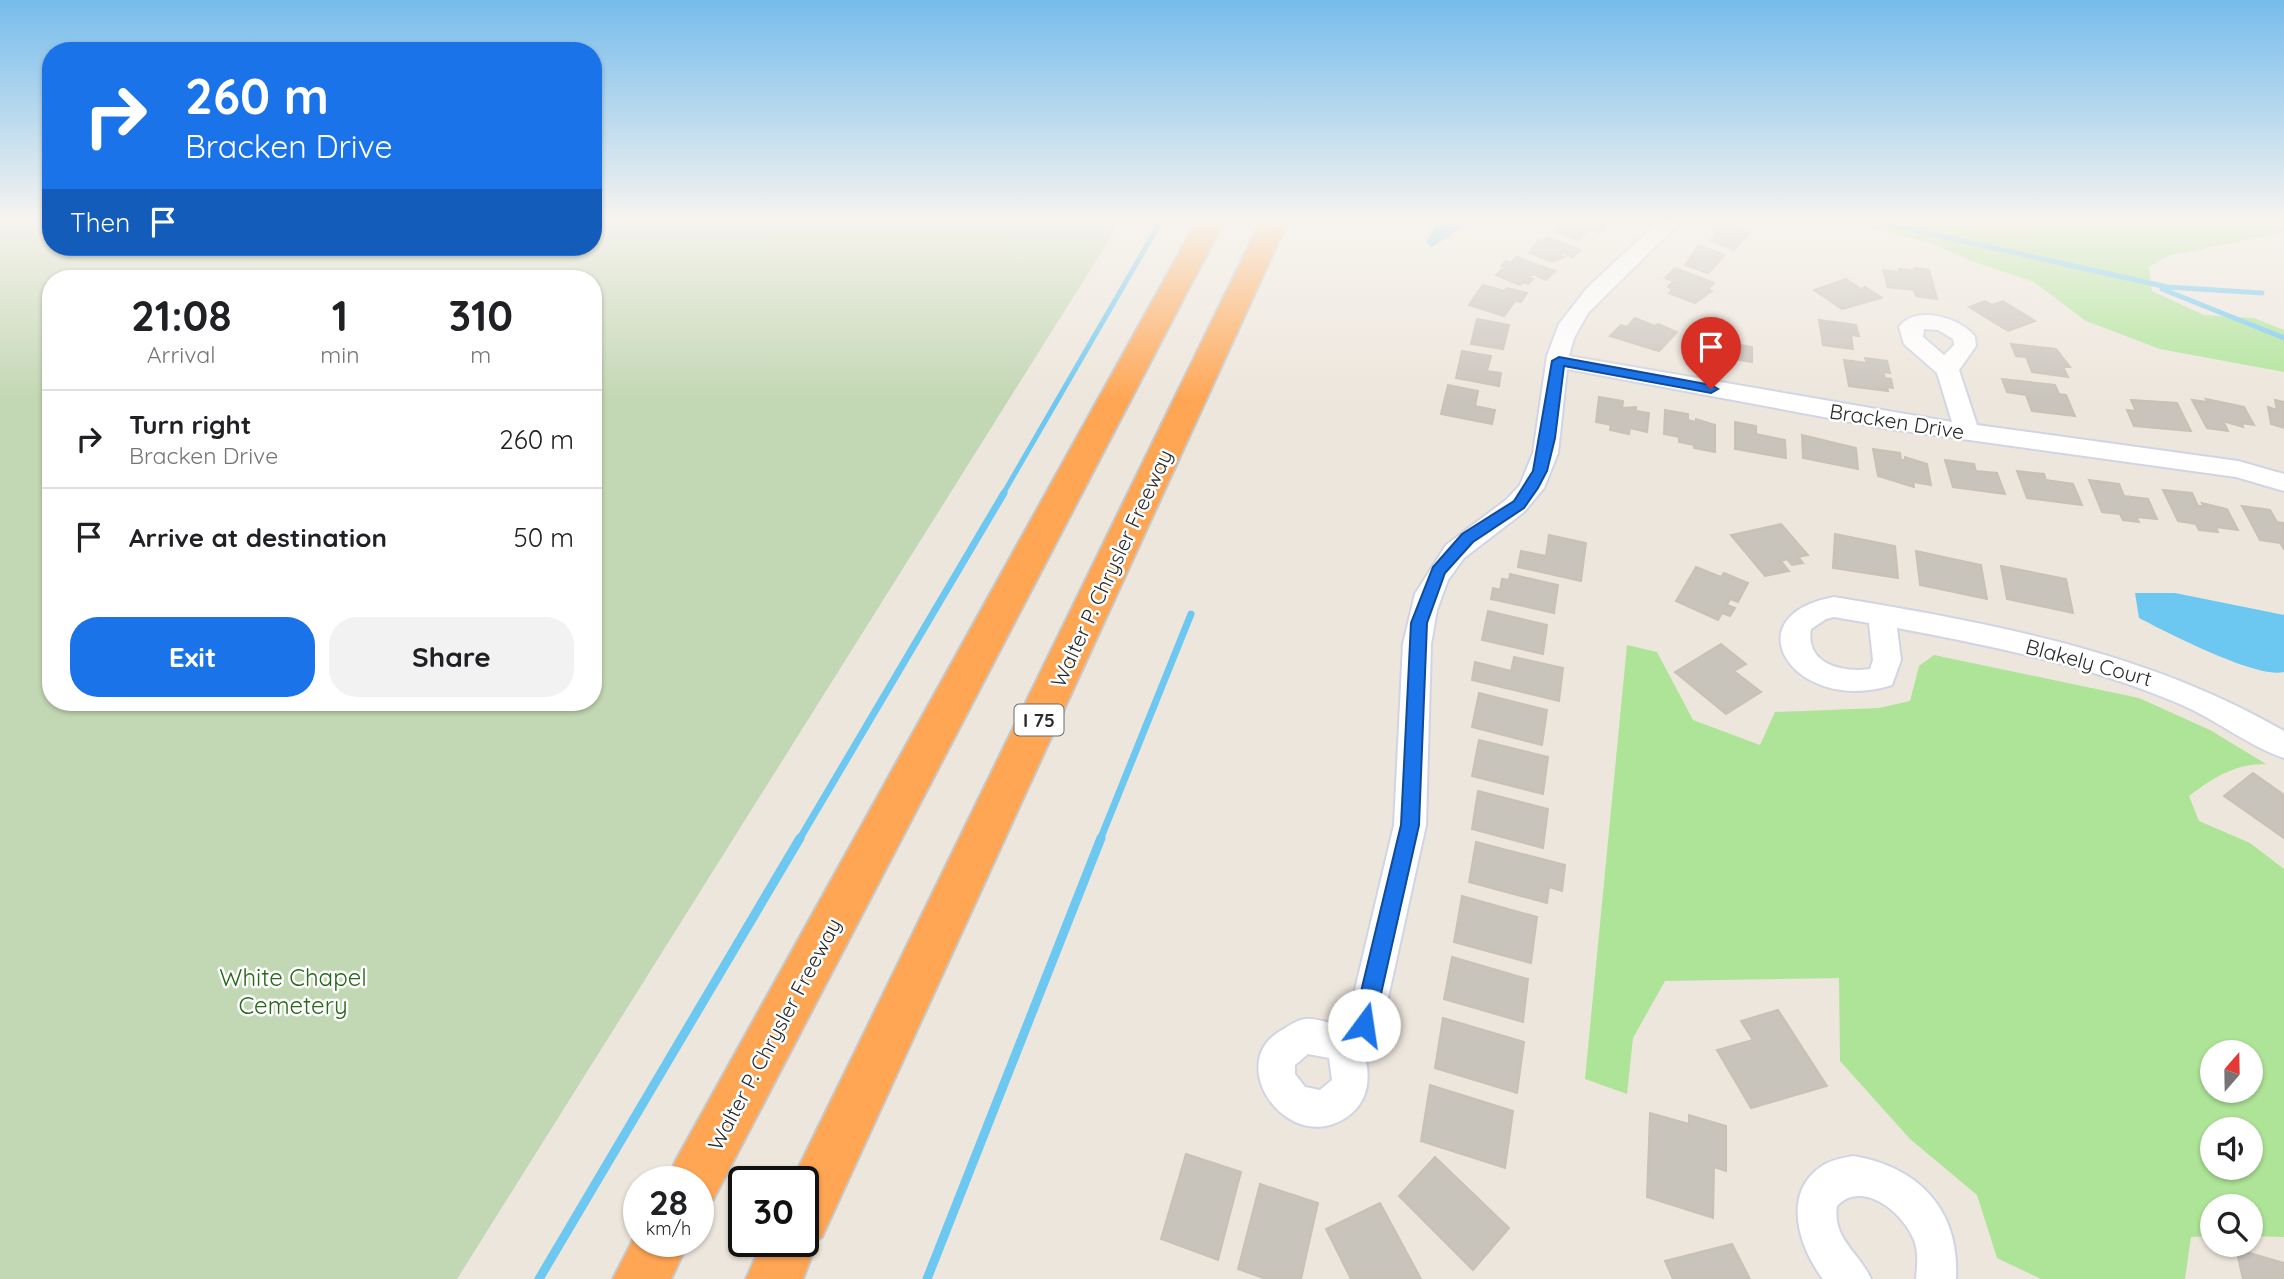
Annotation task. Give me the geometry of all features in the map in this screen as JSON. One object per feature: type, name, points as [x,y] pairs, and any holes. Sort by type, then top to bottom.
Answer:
[{"type":"highway","name":"Walter P. Chrysler Freeway","points":[[702,1166],[1179,281]]},
{"type":"highway","name":"Walter P. Chrysler Freeway","points":[[819,1184],[1247,281]]},
{"type":"highway","points":[[641,1279],[653,1257]]},
{"type":"highway","points":[[774,1279],[784,1257]]},
{"type":"street","points":[[1343,1043],[1364,1025],[1410,825],[1417,644],[1424,604],[1439,571],[1453,552],[1468,538],[1519,505],[1531,488],[1540,471],[1548,438],[1563,338],[1575,315],[1610,281]]},
{"type":"street","name":"Bracken Drive","points":[[1559,361],[1883,420],[2238,469],[2284,483]]},
{"type":"street","points":[[1948,370],[1967,432]]},
{"type":"street","name":"Bracken Drive","points":[[2238,469],[2264,468],[2284,460]]},
{"type":"street","name":"Blakely Court","points":[[1882,615],[2107,663],[2162,682],[2221,708],[2284,746]]},
{"type":"street","points":[[1851,1279],[1832,1259],[1821,1240],[1816,1220],[1818,1203],[1825,1188],[1837,1179],[1855,1175],[1875,1178],[1895,1188],[1921,1212],[1938,1243],[1941,1263],[1937,1279]]},
{"type":"green space","name":"White Chapel Cemetery","points":[[0,281],[42,281],[42,711],[602,711],[602,281],[1084,281],[457,1279],[0,1279]]},
{"type":"green space","points":[[2030,281],[2151,281],[2152,291],[2204,315],[2254,318],[2284,330],[2284,372],[2160,349],[2086,321]]},
{"type":"green space","points":[[1627,645],[1657,652],[1693,720],[1760,745],[1775,712],[1879,708],[1910,701],[1919,666],[1934,655],[2139,698],[2210,730],[2266,764],[2244,766],[2225,773],[2189,796],[2199,821],[2250,843],[2284,869],[2284,1237],[2263,1236],[2263,1194],[2200,1194],[2200,1237],[2191,1237],[2185,1279],[2041,1279],[1997,1258],[1977,1195],[1910,1139],[1840,1061],[1839,978],[1665,981],[1633,1038],[1627,1094],[1585,1079]]},
{"type":"water","points":[[2135,593],[2175,593],[2284,615],[2284,672],[2271,672],[2233,662],[2139,618]]},
{"type":"building","points":[[1510,281],[1531,281],[1528,284],[1524,282],[1520,285]]},
{"type":"building","points":[[1673,281],[1714,283],[1708,289],[1712,291],[1695,303],[1669,293],[1673,289],[1668,287],[1672,283],[1679,283]]},
{"type":"building","points":[[1849,281],[1882,298],[1842,309],[1814,290]]},
{"type":"building","points":[[1886,281],[1932,281],[1937,299],[1916,296],[1914,290],[1888,287]]},
{"type":"building","points":[[1483,285],[1527,293],[1521,302],[1515,301],[1504,316],[1469,305]]},
{"type":"building","points":[[1985,301],[1992,305],[2003,301],[2035,321],[2008,331],[1969,307]]},
{"type":"building","points":[[1635,318],[1677,332],[1659,351],[1610,336],[1621,325],[1627,327]]},
{"type":"building","points":[[1477,319],[1509,325],[1503,349],[1471,344]]},
{"type":"building","points":[[1819,320],[1856,325],[1859,336],[1851,335],[1853,349],[1823,345]]},
{"type":"building","points":[[1699,337],[1735,341],[1735,344],[1752,347],[1752,362],[1721,357],[1721,362],[1697,357]]},
{"type":"building","points":[[2011,344],[2056,349],[2070,367],[2063,367],[2068,377],[2032,372],[2026,357],[2016,356]]},
{"type":"building","points":[[1462,351],[1491,356],[1487,371],[1501,373],[1499,386],[1456,378]]},
{"type":"building","points":[[1865,358],[1887,361],[1890,373],[1883,372],[1885,378],[1891,379],[1893,388],[1887,387],[1888,391],[1849,386],[1844,360],[1867,363]]},
{"type":"building","points":[[2002,379],[2055,385],[2059,394],[2066,395],[2075,416],[2032,411],[2026,395],[2007,392]]},
{"type":"building","points":[[1448,385],[1478,391],[1475,406],[1495,410],[1492,424],[1441,414]]},
{"type":"building","points":[[1599,397],[1623,401],[1622,408],[1636,407],[1636,411],[1649,413],[1647,432],[1630,428],[1629,434],[1610,430],[1611,425],[1596,422]]},
{"type":"building","points":[[2206,399],[2244,407],[2254,425],[2241,423],[2243,427],[2223,421],[2228,431],[2207,428],[2192,400],[2208,402]]},
{"type":"building","points":[[2131,400],[2177,403],[2191,431],[2134,426],[2127,410],[2136,411]]},
{"type":"building","points":[[2275,400],[2284,402],[2284,428],[2271,424],[2268,407],[2277,410]]},
{"type":"building","points":[[1665,410],[1688,414],[1688,420],[1696,422],[1696,419],[1715,425],[1715,452],[1694,448],[1694,445],[1679,442],[1679,437],[1664,434]]},
{"type":"building","points":[[1735,422],[1756,426],[1756,434],[1785,440],[1786,458],[1735,449]]},
{"type":"building","points":[[1802,435],[1856,448],[1858,469],[1803,458]]},
{"type":"building","points":[[1873,449],[1900,453],[1901,460],[1905,460],[1905,457],[1927,464],[1931,485],[1913,482],[1914,487],[1878,476]]},
{"type":"building","points":[[1945,460],[1974,464],[1976,471],[1997,473],[2005,494],[1953,487]]},
{"type":"building","points":[[2017,471],[2044,474],[2046,480],[2073,484],[2082,505],[2027,498]]},
{"type":"building","points":[[2089,480],[2119,484],[2124,496],[2148,499],[2157,519],[2136,517],[2139,522],[2123,520],[2120,514],[2102,512]]},
{"type":"building","points":[[2163,490],[2192,493],[2198,506],[2204,506],[2202,503],[2227,509],[2238,530],[2216,527],[2218,532],[2199,530],[2196,524],[2178,521]]},
{"type":"building","points":[[2242,506],[2270,510],[2277,522],[2284,523],[2284,549],[2280,543],[2260,540]]},
{"type":"building","points":[[1781,524],[1808,555],[1798,557],[1803,563],[1792,565],[1787,559],[1781,561],[1789,571],[1765,576],[1731,535]]},
{"type":"building","points":[[1835,534],[1895,546],[1898,578],[1833,568]]},
{"type":"building","points":[[1549,535],[1586,543],[1581,581],[1518,567],[1521,551],[1546,556]]},
{"type":"building","points":[[1916,551],[1981,565],[1987,599],[1920,585]]},
{"type":"building","points":[[2001,566],[2066,579],[2073,613],[2007,599]]},
{"type":"building","points":[[1696,567],[1721,577],[1724,573],[1748,583],[1738,602],[1730,599],[1727,605],[1735,608],[1730,616],[1722,613],[1718,620],[1676,601]]},
{"type":"building","points":[[1510,574],[1558,585],[1554,613],[1491,599],[1493,588],[1500,590],[1502,579],[1509,580]]},
{"type":"building","points":[[1488,611],[1547,625],[1543,654],[1482,640]]},
{"type":"building","points":[[1721,644],[1746,664],[1734,671],[1761,692],[1726,714],[1675,672]]},
{"type":"building","points":[[1514,657],[1563,668],[1559,701],[1472,680],[1475,662],[1511,671]]},
{"type":"building","points":[[1479,693],[1547,710],[1542,745],[1472,727]]},
{"type":"building","points":[[1479,740],[1548,757],[1543,794],[1472,776]]},
{"type":"building","points":[[2253,773],[2284,795],[2284,838],[2224,796]]},
{"type":"building","points":[[1478,791],[1548,809],[1543,848],[1472,829]]},
{"type":"building","points":[[1476,842],[1565,865],[1562,891],[1549,887],[1547,903],[1469,882]]},
{"type":"building","points":[[1462,896],[1537,917],[1531,963],[1454,942]]},
{"type":"building","points":[[1452,957],[1528,979],[1523,1022],[1444,999]]},
{"type":"building","points":[[1778,1010],[1827,1086],[1751,1108],[1717,1050],[1753,1040],[1741,1021]]},
{"type":"building","points":[[1443,1018],[1524,1042],[1517,1093],[1435,1068]]},
{"type":"building","points":[[1430,1085],[1513,1111],[1505,1168],[1421,1141]]},
{"type":"building","points":[[1650,1113],[1689,1124],[1689,1115],[1726,1126],[1726,1171],[1714,1167],[1713,1218],[1647,1197]]},
{"type":"building","points":[[1186,1154],[1241,1172],[1218,1260],[1161,1239]]},
{"type":"building","points":[[1435,1157],[1509,1228],[1473,1270],[1399,1196]]},
{"type":"building","points":[[1260,1184],[1318,1203],[1301,1279],[1266,1279],[1238,1269]]},
{"type":"building","points":[[1380,1203],[1421,1279],[1351,1279],[1326,1229]]},
{"type":"building","points":[[1732,1244],[1750,1279],[1673,1279],[1665,1261]]},
{"type":"building","points":[[2238,1257],[2263,1257],[2284,1263],[2284,1279],[2243,1279]]},
{"type":"waterway","points":[[1003,494],[1126,281]]},
{"type":"waterway","points":[[2139,281],[2167,287],[2262,293]]},
{"type":"waterway","points":[[2162,289],[2284,338]]},
{"type":"waterway","points":[[799,840],[1004,493]]},
{"type":"waterway","points":[[1100,840],[1191,614]]},
{"type":"waterway","points":[[539,1279],[800,838]]},
{"type":"waterway","points":[[927,1279],[1101,838]]},
{"type":"route","points":[[1364,1025],[1410,825],[1417,644],[1419,623],[1430,587],[1453,552],[1468,538],[1519,505],[1531,488],[1540,471],[1548,438],[1559,361],[1711,389]]}]
